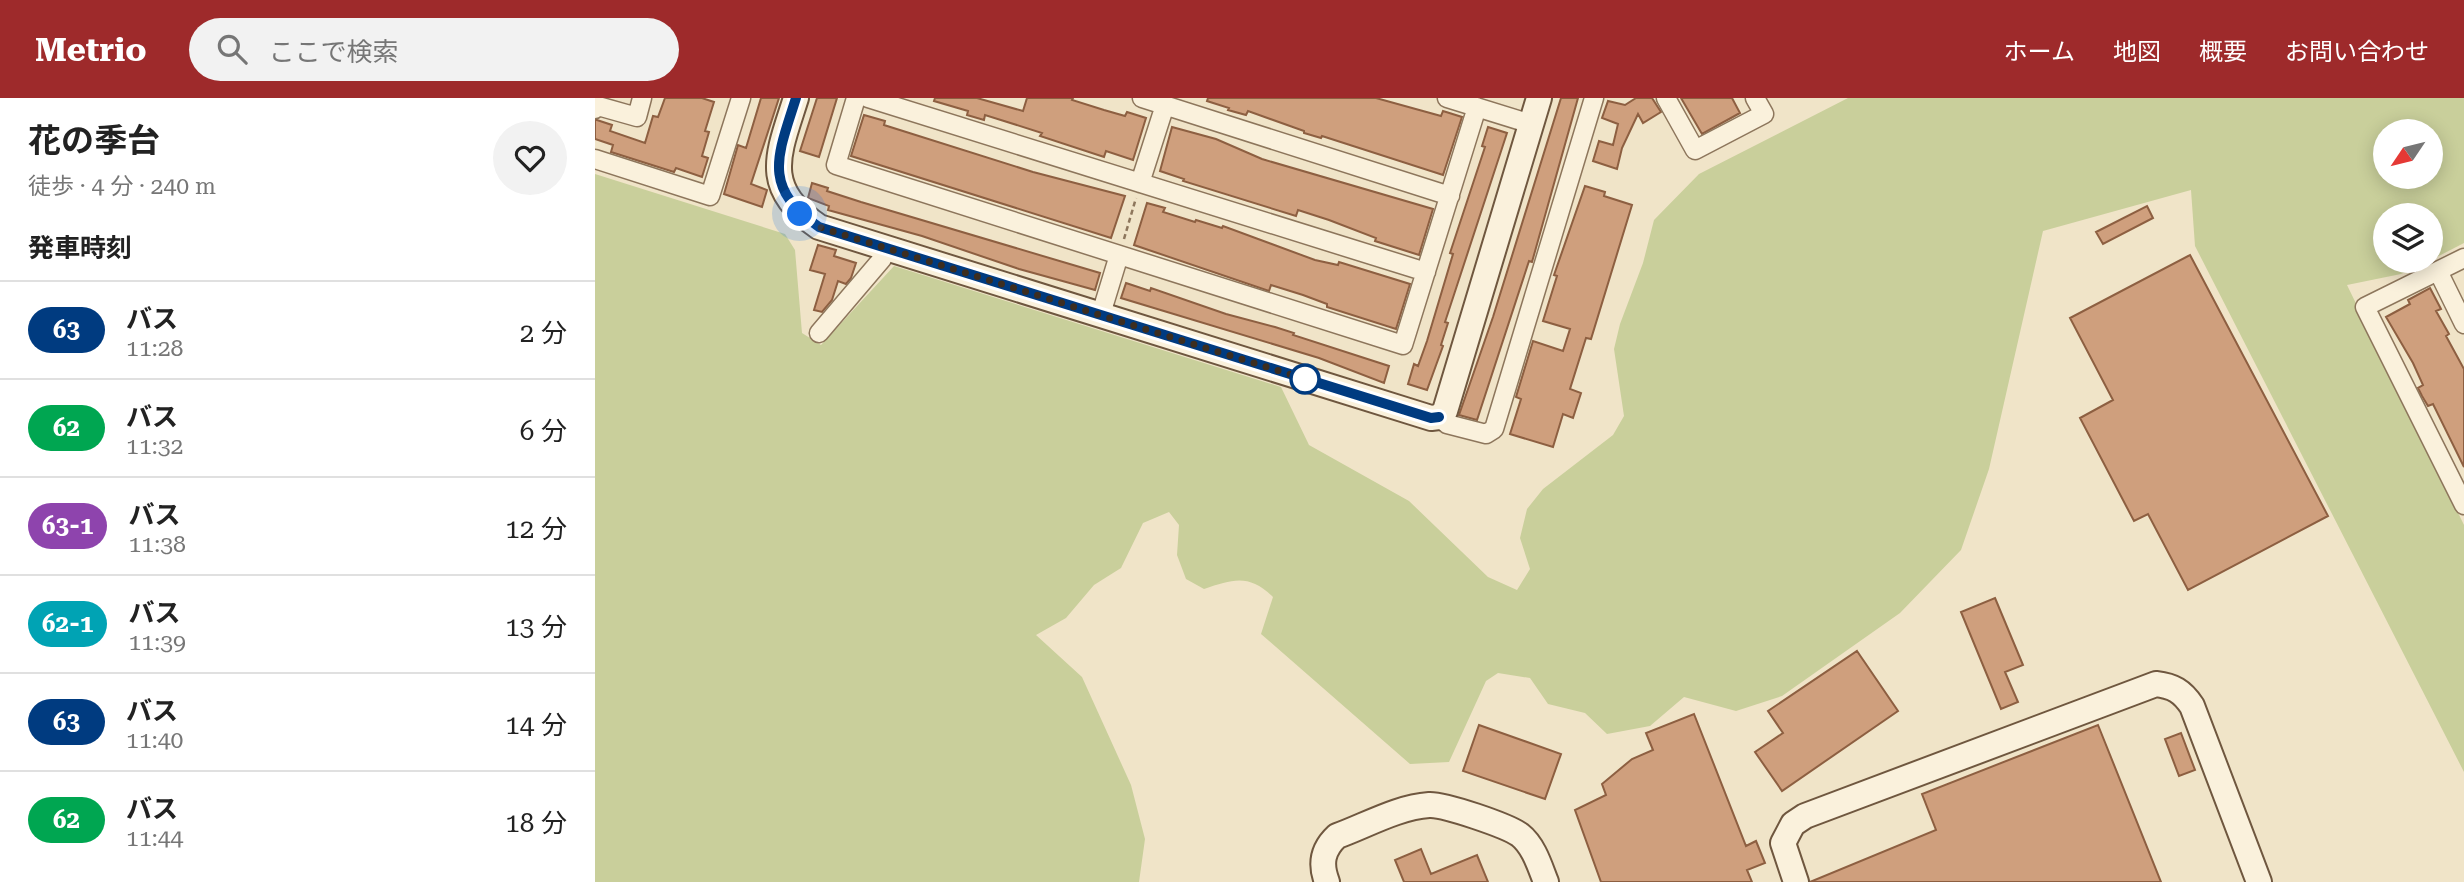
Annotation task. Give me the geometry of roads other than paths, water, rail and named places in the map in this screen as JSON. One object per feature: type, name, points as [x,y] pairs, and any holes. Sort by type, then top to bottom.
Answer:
[{"type":"street","points":[[595,109],[598,106],[636,117],[642,98]]},
{"type":"street","points":[[595,159],[710,196],[741,98]]},
{"type":"street","points":[[796,98],[778,154],[778,178],[800,214],[819,227],[1431,418],[1439,417],[1445,411],[1539,98]]},
{"type":"street","points":[[856,98],[836,165],[1403,345],[1477,107]]},
{"type":"street","points":[[868,98],[1426,272]]},
{"type":"street","points":[[1142,98],[1450,196]]},
{"type":"street","points":[[1447,98],[1531,124]]},
{"type":"street","points":[[1439,417],[1447,424],[1486,434],[1493,429],[1594,98]]},
{"type":"street","points":[[1666,98],[1695,150],[1763,114],[1755,98]]},
{"type":"street","points":[[1140,183],[1165,105]]},
{"type":"street","points":[[819,333],[882,259],[886,248]]},
{"type":"street","points":[[1101,314],[1119,255]]},
{"type":"street","points":[[2443,268],[2464,258]]},
{"type":"street","points":[[2434,273],[2365,307],[2462,496]]},
{"type":"street","points":[[2439,273],[2464,324]]},
{"type":"street","points":[[1796,882],[1783,843],[1793,824],[1805,816],[2155,684],[2171,686],[2184,695],[2192,706],[2259,882]]},
{"type":"street","points":[[1327,882],[1322,861],[1329,844],[1337,836],[1429,805],[1446,807],[1520,835],[1531,848],[1546,882]]}]
